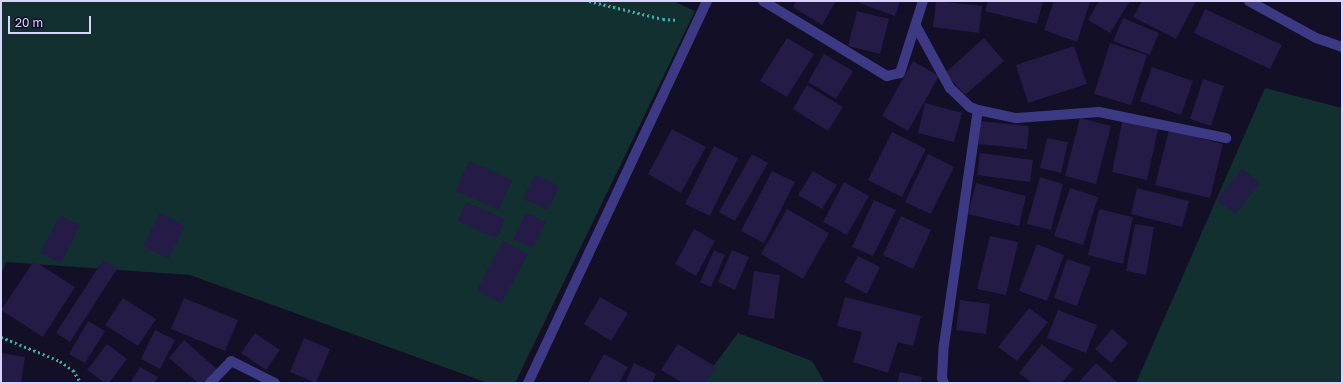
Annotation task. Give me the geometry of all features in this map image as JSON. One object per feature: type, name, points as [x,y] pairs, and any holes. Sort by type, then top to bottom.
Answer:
[{"type":"street","points":[[528,383],[707,1]]},
{"type":"street","points":[[763,1],[887,76],[900,73],[923,1]]},
{"type":"street","points":[[1249,1],[1316,38],[1342,47]]},
{"type":"street","points":[[916,26],[950,88],[970,107],[978,110],[1017,118],[1099,112],[1226,138]]},
{"type":"street","points":[[944,383],[942,378],[944,345],[978,110]]},
{"type":"street","points":[[210,383],[231,360],[275,383]]},
{"type":"path","points":[[589,1],[663,19],[698,21]]},
{"type":"path","points":[[1,337],[60,361],[73,370],[81,383]]},
{"type":"green space","points":[[1,1],[673,1],[695,11],[515,383],[488,383],[190,275],[6,262],[1,275]]},
{"type":"green space","points":[[1265,88],[1342,108],[1342,383],[1136,383]]},
{"type":"green space","points":[[738,333],[812,361],[825,383],[701,383]]},
{"type":"building","points":[[796,1],[836,1],[822,25],[793,7]]},
{"type":"building","points":[[861,1],[900,1],[895,16],[860,3]]},
{"type":"building","points":[[936,1],[982,6],[979,33],[933,27]]},
{"type":"building","points":[[988,1],[1043,1],[1037,24],[985,11]]},
{"type":"building","points":[[1054,1],[1090,2],[1077,42],[1044,30]]},
{"type":"building","points":[[1099,1],[1130,1],[1110,33],[1088,20]]},
{"type":"building","points":[[1142,1],[1196,1],[1176,39],[1133,17]]},
{"type":"building","points":[[1205,9],[1282,45],[1270,69],[1194,33]]},
{"type":"building","points":[[857,11],[889,19],[880,54],[848,46]]},
{"type":"building","points":[[1123,18],[1159,33],[1150,55],[1113,41]]},
{"type":"building","points":[[787,38],[814,54],[787,97],[760,81]]},
{"type":"building","points":[[984,38],[1004,61],[965,95],[945,73]]},
{"type":"building","points":[[1110,43],[1147,55],[1131,105],[1094,94]]},
{"type":"building","points":[[1074,46],[1087,84],[1028,103],[1016,65]]},
{"type":"building","points":[[824,54],[853,71],[836,99],[808,82]]},
{"type":"building","points":[[913,61],[939,76],[908,131],[882,116]]},
{"type":"building","points":[[1152,67],[1193,81],[1181,115],[1140,101]]},
{"type":"building","points":[[1203,79],[1224,86],[1211,126],[1190,119]]},
{"type":"building","points":[[807,85],[843,107],[828,131],[793,109]]},
{"type":"building","points":[[925,103],[962,113],[954,142],[918,133]]},
{"type":"building","points":[[1080,118],[1111,126],[1096,184],[1065,176]]},
{"type":"building","points":[[1123,118],[1159,125],[1147,180],[1112,172]]},
{"type":"building","points":[[980,121],[1029,126],[1027,149],[978,144]]},
{"type":"building","points":[[672,129],[706,147],[681,193],[648,174]]},
{"type":"building","points":[[1169,130],[1223,144],[1210,198],[1155,185]]},
{"type":"building","points":[[892,132],[926,149],[902,197],[868,180]]},
{"type":"building","points":[[1047,138],[1068,142],[1061,173],[1040,168]]},
{"type":"building","points":[[714,146],[738,158],[710,216],[685,204]]},
{"type":"building","points":[[980,153],[1033,160],[1030,182],[977,175]]},
{"type":"building","points":[[752,154],[768,163],[735,221],[719,212]]},
{"type":"building","points":[[928,154],[954,167],[931,214],[905,202]]},
{"type":"building","points":[[469,161],[512,180],[499,210],[456,191]]},
{"type":"building","points":[[1242,169],[1260,183],[1235,214],[1217,200]]},
{"type":"building","points":[[772,171],[795,182],[764,243],[741,231]]},
{"type":"building","points":[[813,171],[837,185],[822,209],[798,195]]},
{"type":"building","points":[[535,175],[559,186],[548,210],[523,199]]},
{"type":"building","points":[[1040,177],[1063,184],[1051,230],[1027,224]]},
{"type":"building","points":[[844,182],[869,196],[847,235],[823,222]]},
{"type":"building","points":[[976,183],[1026,196],[1019,226],[968,214]]},
{"type":"building","points":[[1070,188],[1098,197],[1083,245],[1054,236]]},
{"type":"building","points":[[1137,188],[1189,201],[1182,227],[1131,214]]},
{"type":"building","points":[[874,200],[896,210],[873,256],[852,247]]},
{"type":"building","points":[[466,202],[505,219],[497,238],[458,221]]},
{"type":"building","points":[[787,209],[829,233],[803,279],[761,254]]},
{"type":"building","points":[[1099,209],[1133,217],[1123,264],[1088,255]]},
{"type":"building","points":[[160,213],[185,226],[168,259],[143,246]]},
{"type":"building","points":[[526,213],[546,222],[533,248],[513,239]]},
{"type":"building","points":[[60,215],[80,226],[61,263],[40,253]]},
{"type":"building","points":[[901,216],[931,230],[913,269],[883,255]]},
{"type":"building","points":[[1135,224],[1154,227],[1146,275],[1126,271]]},
{"type":"building","points":[[694,229],[715,241],[696,276],[675,264]]},
{"type":"building","points":[[990,236],[1018,242],[1006,295],[977,289]]},
{"type":"building","points":[[503,241],[528,254],[501,303],[477,290]]},
{"type":"building","points":[[1037,244],[1064,255],[1047,301],[1019,291]]},
{"type":"building","points":[[714,250],[725,255],[711,287],[700,282]]},
{"type":"building","points":[[732,250],[749,257],[735,290],[718,282]]},
{"type":"building","points":[[858,256],[880,267],[867,294],[844,282]]},
{"type":"building","points":[[1067,259],[1091,267],[1077,306],[1054,298]]},
{"type":"building","points":[[103,260],[117,269],[70,342],[56,333]]},
{"type":"building","points":[[34,261],[75,287],[43,337],[1,310]]},
{"type":"building","points":[[754,271],[780,275],[774,319],[748,315]]},
{"type":"building","points":[[600,297],[628,313],[611,341],[584,324]]},
{"type":"building","points":[[845,297],[921,316],[913,346],[898,342],[888,373],[853,362],[862,332],[837,326]]},
{"type":"building","points":[[123,298],[156,319],[138,346],[105,325]]},
{"type":"building","points":[[184,298],[238,320],[225,351],[171,329]]},
{"type":"building","points":[[960,300],[990,304],[986,334],[956,330]]},
{"type":"building","points":[[1029,308],[1048,322],[1017,361],[998,347]]},
{"type":"building","points":[[1058,310],[1097,325],[1086,353],[1047,338]]},
{"type":"building","points":[[88,321],[105,331],[85,363],[69,354]]},
{"type":"building","points":[[1112,329],[1128,343],[1111,363],[1095,349]]},
{"type":"building","points":[[155,330],[175,340],[160,369],[141,359]]},
{"type":"building","points":[[255,333],[280,350],[266,370],[241,353]]},
{"type":"building","points":[[304,338],[330,349],[316,383],[290,372]]},
{"type":"building","points":[[184,340],[219,371],[209,383],[198,383],[169,358]]},
{"type":"building","points":[[107,344],[127,359],[109,383],[105,383],[87,370]]},
{"type":"building","points":[[678,344],[716,367],[706,383],[683,383],[661,370]]},
{"type":"building","points":[[1042,344],[1073,369],[1062,383],[1032,383],[1019,373]]},
{"type":"building","points":[[1,353],[25,357],[21,383],[1,383]]},
{"type":"building","points":[[604,354],[628,367],[619,383],[588,383]]},
{"type":"building","points":[[634,363],[656,374],[652,383],[625,383]]},
{"type":"building","points":[[1096,363],[1118,383],[1078,383]]},
{"type":"building","points":[[140,367],[158,377],[154,383],[130,383]]},
{"type":"building","points":[[900,372],[922,377],[921,383],[897,383]]}]
